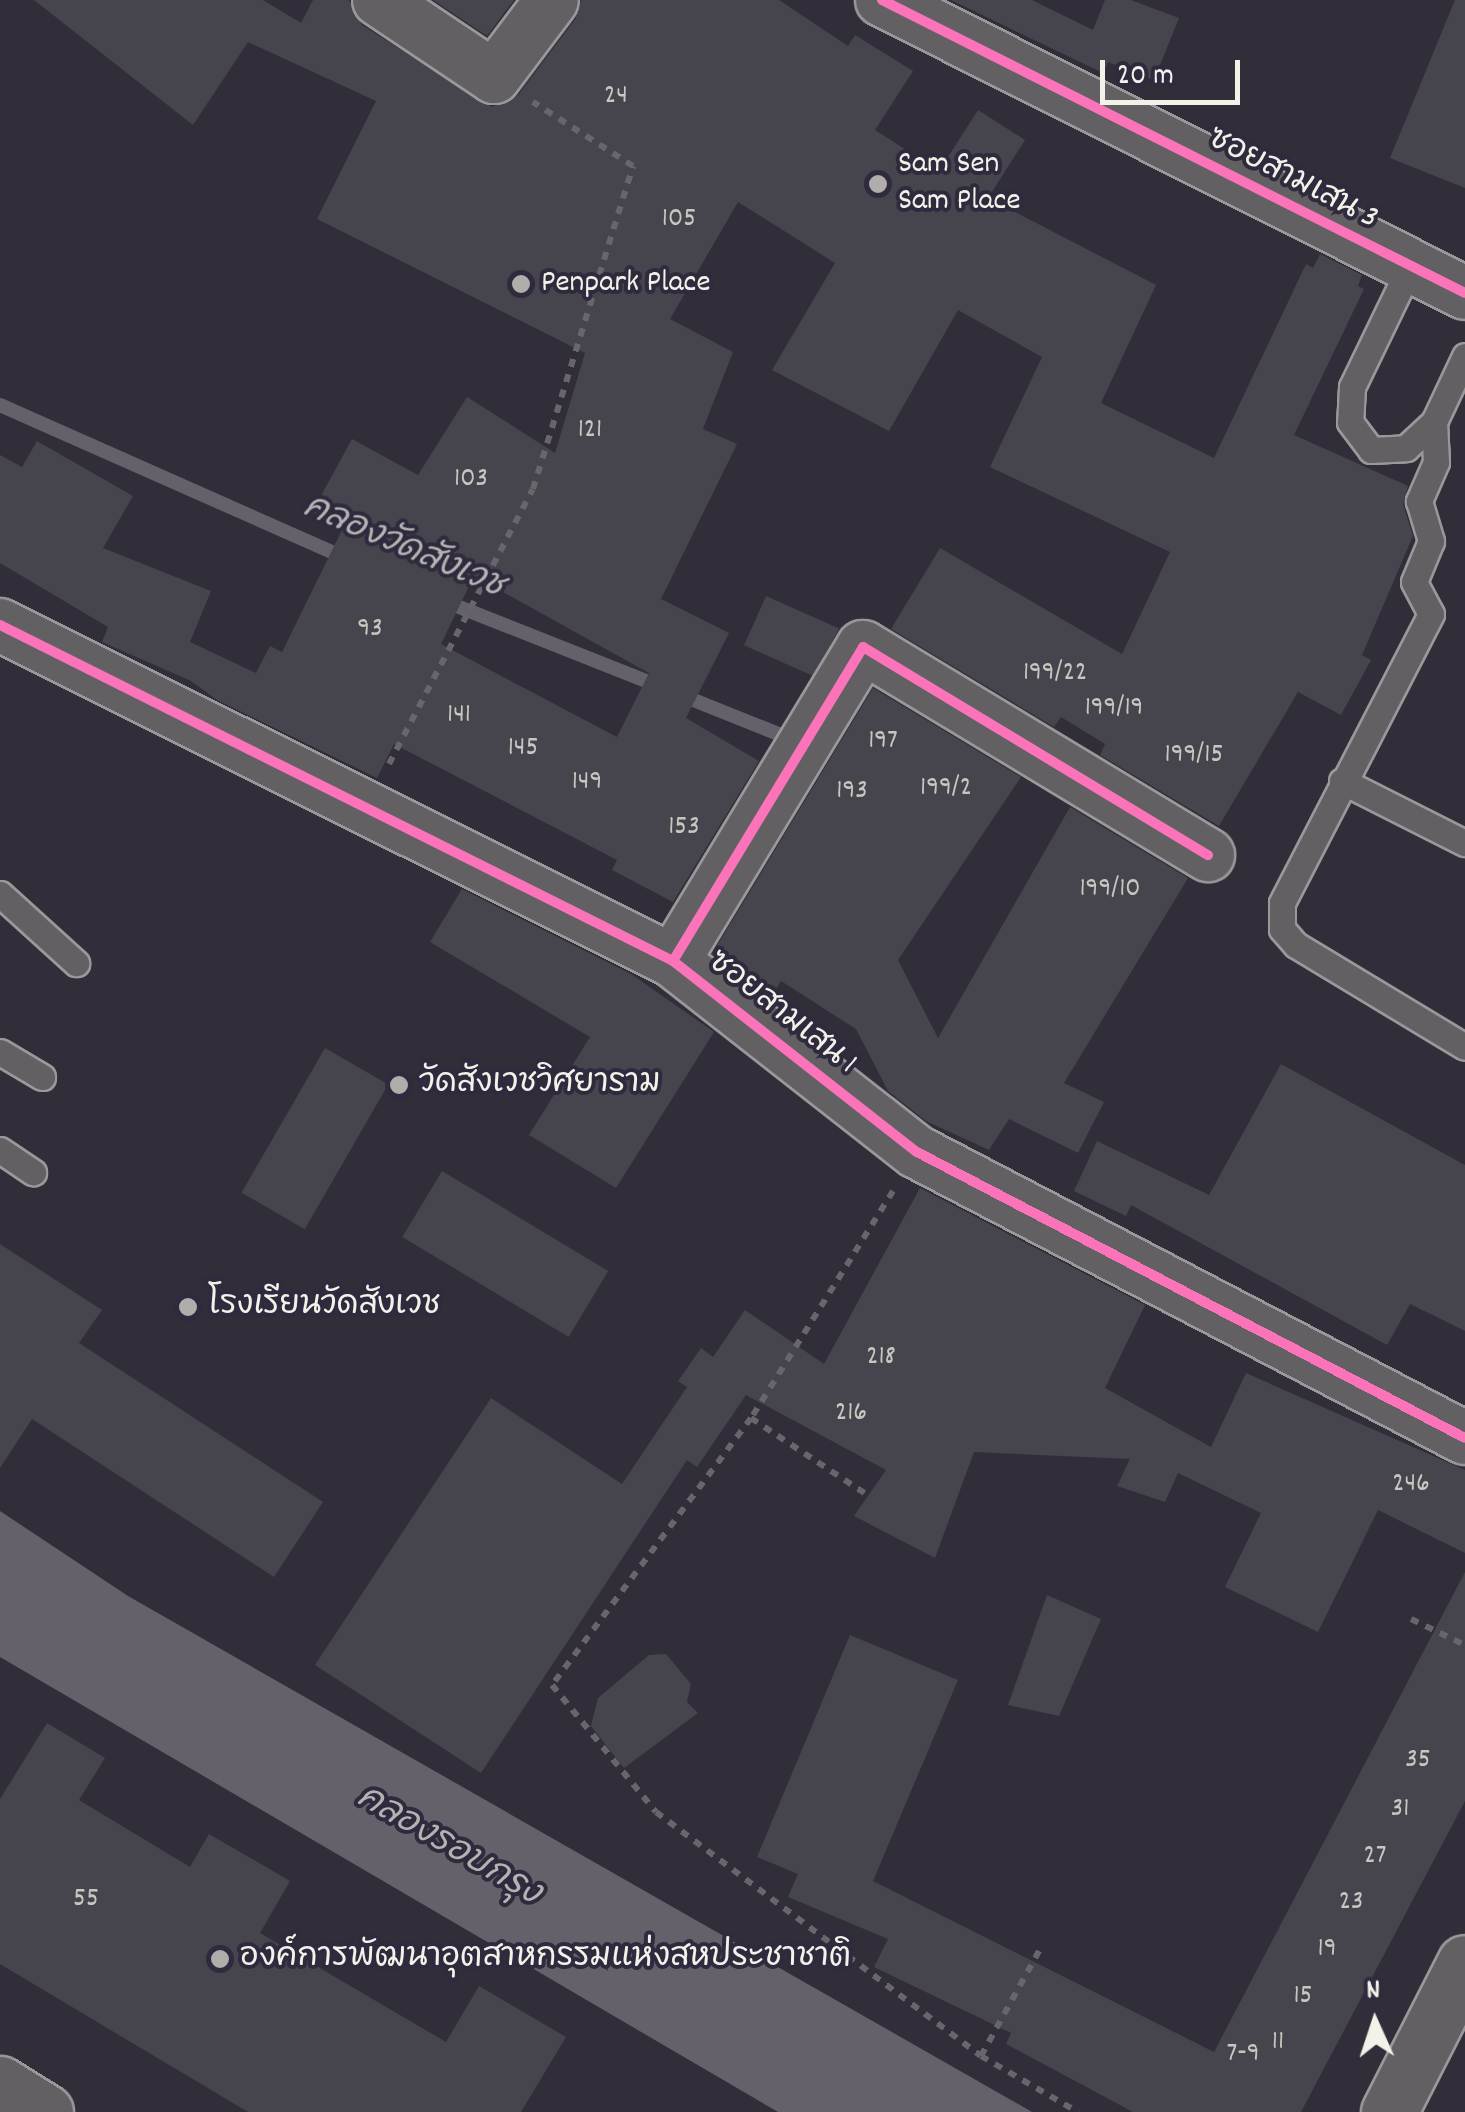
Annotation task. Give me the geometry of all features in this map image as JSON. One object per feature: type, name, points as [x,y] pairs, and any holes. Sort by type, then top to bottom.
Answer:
[{"type":"main road","points":[[1389,2112],[1465,1962]]},
{"type":"main road","points":[[0,2084],[45,2112]]},
{"type":"street","points":[[379,0],[494,77],[552,0]]},
{"type":"street","name":"ซอยสามเสน 3","points":[[882,0],[1465,293]]},
{"type":"street","name":"ซอยสามเสน 1","points":[[0,624],[367,804],[674,961],[917,1152],[1465,1438]]},
{"type":"street","points":[[674,961],[864,647],[1208,855]]},
{"type":"lane","points":[[1410,268],[1352,387],[1350,422],[1372,450],[1406,448],[1434,422],[1465,356]]},
{"type":"lane","points":[[1434,422],[1436,462],[1420,501],[1431,541],[1414,582],[1431,614],[1282,904],[1282,929],[1296,944],[1465,1047]]},
{"type":"lane","points":[[1342,781],[1465,843]]},
{"type":"lane","points":[[0,894],[76,963]]},
{"type":"lane","points":[[0,1052],[42,1077]]},
{"type":"lane","points":[[0,1150],[33,1172]]},
{"type":"path","points":[[367,804],[533,489],[633,166],[494,77]]},
{"type":"path","points":[[917,1152],[751,1418],[552,1685],[656,1812],[981,2056],[1078,2112]]},
{"type":"path","points":[[751,1418],[869,1496]]},
{"type":"path","points":[[1411,1619],[1465,1646]]},
{"type":"path","points":[[981,2056],[1040,1949]]},
{"type":"water","name":"คลองรอบกรุง","points":[[0,1511],[128,1596],[1032,2112],[778,2112],[0,1657]]},
{"type":"building","points":[[34,0],[263,0],[301,23],[313,0],[349,0],[362,25],[492,107],[518,95],[576,18],[581,0],[779,0],[848,46],[855,35],[913,71],[875,130],[939,171],[978,110],[1025,140],[988,198],[1156,285],[1101,403],[1214,458],[1306,264],[1313,268],[1320,254],[1362,275],[1358,286],[1364,289],[1294,435],[1408,486],[1403,504],[1413,536],[1362,655],[1371,660],[1341,715],[1298,692],[1219,826],[1100,755],[1105,744],[1061,717],[1054,727],[891,629],[940,548],[1122,654],[1170,552],[990,467],[1042,357],[958,310],[889,431],[772,370],[835,263],[738,202],[670,319],[733,352],[703,429],[737,444],[661,599],[729,633],[686,718],[759,761],[673,902],[612,870],[617,860],[394,744],[377,778],[217,700],[191,681],[102,642],[108,627],[0,563],[0,455],[22,467],[37,441],[133,496],[103,548],[211,591],[190,642],[256,673],[270,646],[282,652],[343,528],[312,512],[352,439],[418,475],[467,397],[555,453],[585,353],[317,219],[376,101],[248,42],[193,125]],"holes":[[[474,576],[649,673],[617,737],[441,644]]]},
{"type":"building","points":[[433,0],[514,0],[487,36]]},
{"type":"building","points":[[951,0],[1032,0],[1093,30],[1105,0],[1131,0],[1179,18],[1154,80],[1108,62],[1103,73]]},
{"type":"building","points":[[1455,0],[1465,0],[1465,188],[1390,158]]},
{"type":"building","points":[[766,596],[839,629],[817,678],[744,645]]},
{"type":"building","points":[[873,688],[1021,777],[898,960],[938,1038],[1070,807],[1188,878],[1064,1083],[1104,1102],[1078,1153],[1009,1119],[989,1150],[926,1121],[888,1091],[856,1029],[781,981],[774,992],[746,980],[712,954]]},
{"type":"building","points":[[462,889],[631,974],[714,1032],[616,1188],[529,1135],[590,1037],[430,942]]},
{"type":"building","points":[[325,1048],[388,1084],[305,1229],[242,1193]]},
{"type":"building","points":[[1281,1064],[1465,1165],[1465,1331],[1410,1304],[1387,1345],[1131,1205],[1126,1216],[1074,1191],[1097,1141],[1209,1195]]},
{"type":"building","points":[[442,1171],[608,1271],[569,1337],[402,1237]]},
{"type":"building","points":[[920,1188],[1145,1305],[1105,1388],[1211,1447],[1246,1373],[1465,1470],[1465,1553],[1378,1510],[1318,1632],[1225,1587],[1261,1513],[1178,1473],[1165,1502],[1117,1486],[1130,1459],[974,1452],[935,1558],[854,1516],[886,1470],[746,1395],[697,1467],[687,1460],[481,1773],[315,1665],[491,1398],[622,1484],[687,1387],[678,1381],[701,1348],[713,1357],[745,1310],[824,1364]]},
{"type":"building","points":[[0,1244],[102,1310],[79,1343],[323,1502],[274,1577],[32,1419],[0,1468]]},
{"type":"building","points":[[1465,1572],[1465,1801],[1301,2112],[1133,2112],[1006,2044],[1011,2033],[874,1967],[888,1939],[788,1897],[798,1874],[757,1857],[850,1635],[958,1680],[873,1881],[1214,2052]]},
{"type":"building","points":[[1047,1595],[1101,1619],[1059,1716],[1008,1705]]},
{"type":"building","points":[[666,1654],[691,1684],[687,1702],[698,1713],[624,1768],[591,1726],[598,1698],[649,1655]]},
{"type":"building","name":"องค์การพัฒนาอุตสาหกรรมแห่งสหประชาชาติ","points":[[47,1723],[105,1758],[79,1800],[190,1867],[209,1834],[290,1881],[260,1933],[446,2042],[479,1986],[566,2037],[521,2112],[248,2112],[0,1964],[0,1799]]},
{"type":"waterway","name":"คลองวัดสังเวช","points":[[0,405],[347,559]]},
{"type":"waterway","name":"คลองวัดสังเวช","points":[[444,601],[661,687]]},
{"type":"waterway","name":"คลองวัดสังเวช","points":[[681,695],[786,737]]},
{"type":"cycle path","points":[[882,0],[1465,293]]},
{"type":"cycle path","points":[[0,625],[673,961],[917,1152],[1465,1438]]},
{"type":"cycle path","points":[[673,961],[863,647],[1208,855]]},
{"type":"place","name":"Sam Sen Sam Place","points":[[878,184]]},
{"type":"place","name":"Penpark Place","points":[[521,284]]},
{"type":"place","name":"วัดสังเวชวิศยาราม","points":[[399,1085]]},
{"type":"place","name":"โรงเรียนวัดสังเวช","points":[[188,1307]]},
{"type":"place","name":"องค์การพัฒนาอุตสาหกรรมแห่งสหประชาชาติ","points":[[220,1959]]}]
